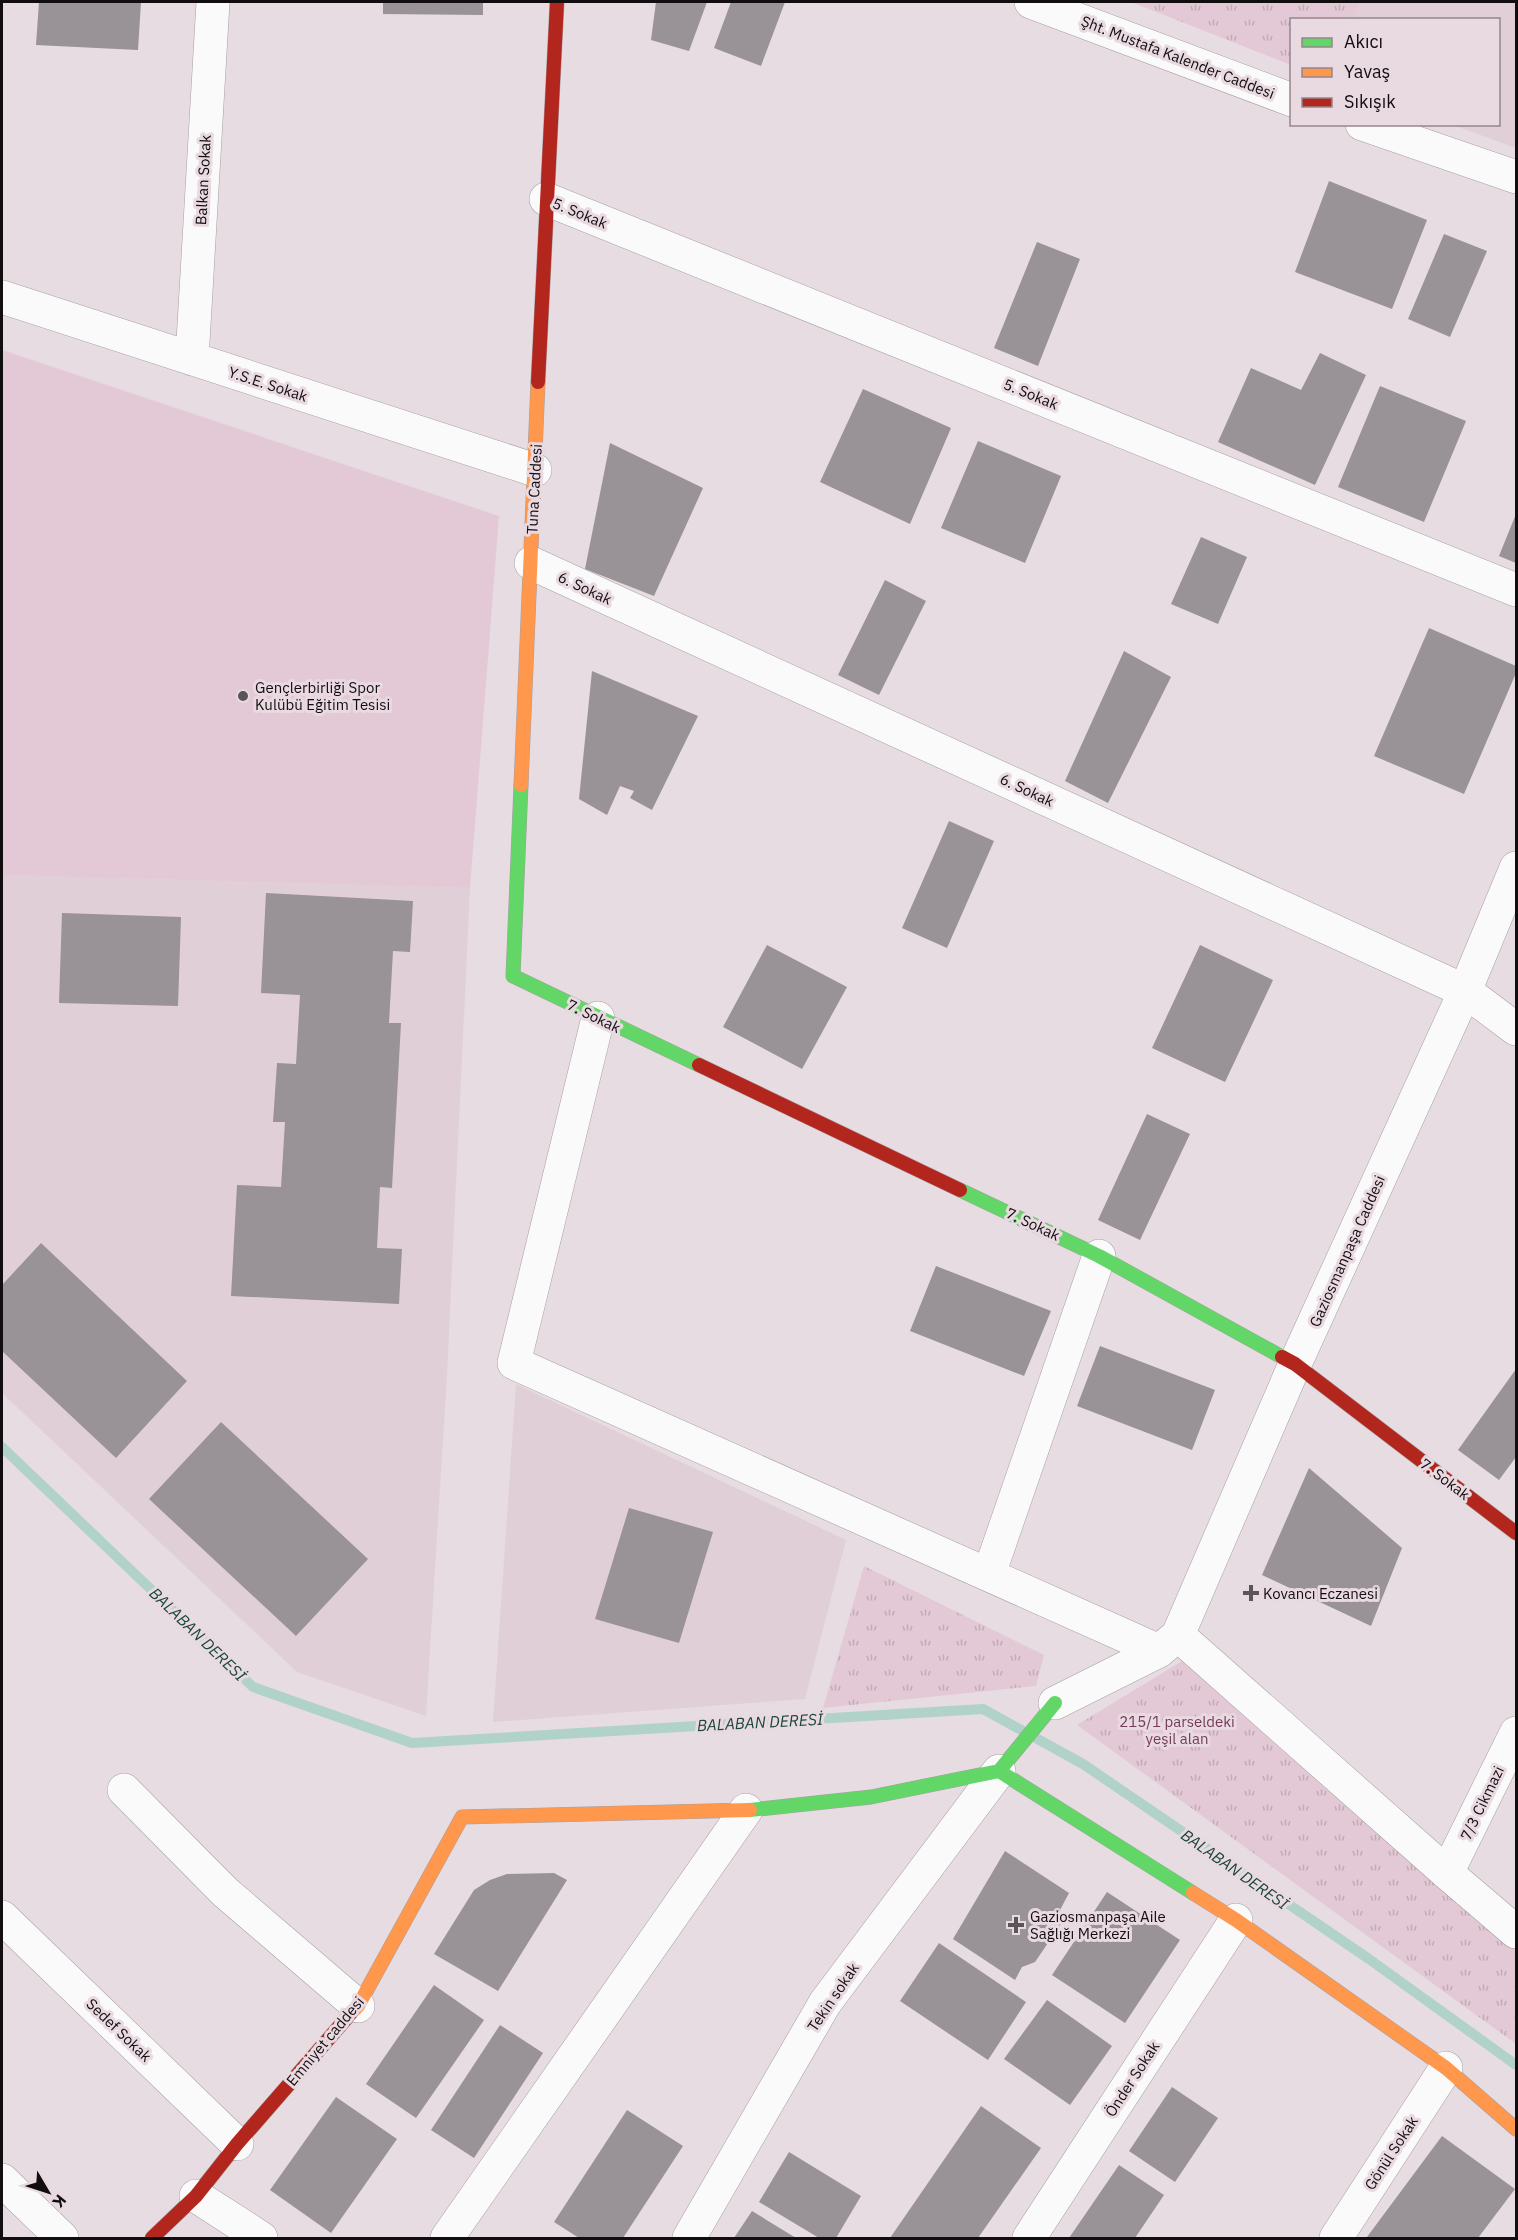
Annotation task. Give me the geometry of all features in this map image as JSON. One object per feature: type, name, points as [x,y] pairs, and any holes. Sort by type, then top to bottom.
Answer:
[{"type":"street","name":"Balkan Sokak","points":[[192,359],[213,2]]},
{"type":"street","name":"Tuna Caddesi","points":[[513,976],[546,199],[557,2]]},
{"type":"street","name":"Şht. Mustafa Kalender Caddesi","points":[[1030,2],[1290,99]]},
{"type":"street","points":[[1368,126],[1516,177]]},
{"type":"street","name":"5. Sokak","points":[[546,199],[1516,590]]},
{"type":"street","name":"Y.S.E. Sokak","points":[[2,297],[535,470]]},
{"type":"street","name":"6. Sokak","points":[[531,563],[1465,991],[1516,1029]]},
{"type":"street","name":"Gaziosmanpaşa Caddesi","points":[[1168,1643],[1465,991],[1516,868]]},
{"type":"street","name":"7. Sokak","points":[[513,976],[1099,1256],[1295,1364],[1516,1533]]},
{"type":"street","points":[[598,1018],[514,1364],[989,1574],[1168,1643],[1516,1932]]},
{"type":"street","points":[[989,1574],[1099,1256]]},
{"type":"street","points":[[447,2238],[746,1810],[871,1797],[999,1771],[1055,1703],[1168,1643]]},
{"type":"street","name":"7/3 Cikmazi","points":[[1447,1873],[1516,1732]]},
{"type":"street","points":[[999,1771],[1236,1920],[1446,2068],[1516,2129]]},
{"type":"street","name":"Tekin sokak","points":[[689,2238],[825,2003],[999,1771]]},
{"type":"street","points":[[124,1790],[225,1892],[358,2006]]},
{"type":"street","name":"Emniyet caddesi","points":[[152,2238],[195,2196],[237,2144],[358,2006],[462,1817],[746,1810]]},
{"type":"street","name":"Sedef Sokak","points":[[2,1917],[237,2144]]},
{"type":"street","name":"Önder Sokak","points":[[1029,2238],[1236,1920]]},
{"type":"street","name":"Gönül Sokak","points":[[1336,2238],[1446,2068]]},
{"type":"street","points":[[2,2180],[62,2238]]},
{"type":"street","points":[[195,2196],[261,2238]]},
{"type":"shaded area","points":[[1360,2],[1516,2],[1516,148],[1456,126],[1500,126],[1500,18],[1354,18]]},
{"type":"shaded area","points":[[2,875],[470,888],[447,1375],[426,1716],[297,1672],[2,1393]]},
{"type":"shaded area","points":[[516,1384],[846,1540],[805,1699],[493,1722]]},
{"type":"green space","points":[[1131,2],[1360,2],[1354,18],[1290,18],[1290,65]]},
{"type":"green space","name":"Gençlerbirliği Spor Kulübü Eğitim Tesisi","points":[[2,350],[499,516],[470,888],[2,875]]},
{"type":"green space","points":[[864,1566],[1044,1655],[1036,1686],[823,1708]]},
{"type":"green space","name":"215/1 parseldeki yeşil alan","points":[[1182,1661],[1516,1941],[1516,2044],[1077,1725]]},
{"type":"building","points":[[39,2],[141,2],[138,50],[36,45]]},
{"type":"building","points":[[383,2],[483,2],[483,15],[383,14]]},
{"type":"building","points":[[656,2],[707,2],[689,51],[651,40]]},
{"type":"building","points":[[731,2],[785,2],[761,66],[714,48]]},
{"type":"building","points":[[1329,181],[1427,220],[1392,309],[1295,272]]},
{"type":"building","points":[[1444,234],[1487,251],[1450,337],[1408,319]]},
{"type":"building","points":[[1037,242],[1080,259],[1038,366],[994,348]]},
{"type":"building","points":[[1320,353],[1366,375],[1315,485],[1218,442],[1251,368],[1301,390]]},
{"type":"building","points":[[1380,386],[1466,421],[1424,522],[1338,487]]},
{"type":"building","points":[[863,389],[951,428],[910,524],[820,482]]},
{"type":"building","points":[[978,441],[1061,476],[1025,563],[941,528]]},
{"type":"building","points":[[610,443],[703,488],[654,596],[585,569]]},
{"type":"building","points":[[1516,514],[1516,563],[1499,556]]},
{"type":"building","points":[[1201,537],[1247,557],[1218,624],[1171,604]]},
{"type":"building","points":[[885,580],[926,601],[879,695],[838,675]]},
{"type":"building","points":[[1429,628],[1516,666],[1516,673],[1464,794],[1374,756]]},
{"type":"building","points":[[1124,651],[1171,677],[1108,803],[1065,781]]},
{"type":"building","points":[[592,671],[698,716],[652,810],[630,798],[634,791],[620,786],[607,815],[579,799]]},
{"type":"building","points":[[949,821],[994,841],[947,948],[902,928]]},
{"type":"building","points":[[266,893],[413,901],[410,952],[393,951],[389,1023],[401,1023],[392,1188],[380,1187],[377,1248],[402,1249],[399,1304],[231,1296],[237,1185],[281,1187],[285,1122],[273,1122],[277,1063],[296,1064],[300,995],[261,993]]},
{"type":"building","points":[[62,913],[181,917],[178,1006],[59,1003]]},
{"type":"building","points":[[767,945],[847,987],[802,1069],[723,1027]]},
{"type":"building","points":[[1200,945],[1273,980],[1225,1082],[1152,1048]]},
{"type":"building","points":[[1147,1114],[1190,1134],[1140,1240],[1098,1220]]},
{"type":"building","points":[[41,1243],[187,1381],[116,1458],[2,1351],[2,1285]]},
{"type":"building","points":[[936,1266],[1051,1311],[1024,1376],[910,1331]]},
{"type":"building","points":[[1100,1346],[1215,1390],[1192,1450],[1077,1406]]},
{"type":"building","points":[[1516,1369],[1516,1457],[1499,1480],[1458,1450]]},
{"type":"building","points":[[221,1422],[368,1559],[296,1636],[149,1499]]},
{"type":"building","points":[[1309,1468],[1402,1548],[1371,1626],[1262,1575]]},
{"type":"building","points":[[629,1508],[713,1532],[679,1643],[595,1619]]},
{"type":"building","points":[[1005,1851],[1069,1893],[1060,1910],[1063,1921],[1035,1962],[1022,1967],[1015,1980],[953,1939]]},
{"type":"building","points":[[554,1873],[567,1880],[498,1991],[434,1954],[474,1890],[490,1880],[507,1874]]},
{"type":"building","points":[[1107,1892],[1180,1940],[1125,2023],[1052,1975]]},
{"type":"building","points":[[939,1943],[1026,2002],[988,2060],[900,2001]]},
{"type":"building","points":[[434,1985],[484,2020],[416,2118],[366,2084]]},
{"type":"building","points":[[1047,2000],[1112,2046],[1070,2105],[1004,2059]]},
{"type":"building","points":[[500,2025],[543,2053],[474,2158],[431,2130]]},
{"type":"building","points":[[1172,2087],[1218,2118],[1175,2182],[1129,2151]]},
{"type":"building","points":[[336,2097],[397,2139],[331,2233],[270,2190]]},
{"type":"building","points":[[981,2106],[1041,2148],[978,2238],[890,2238]]},
{"type":"building","points":[[627,2110],[683,2146],[623,2238],[579,2238],[554,2222]]},
{"type":"building","points":[[1442,2136],[1515,2189],[1478,2238],[1367,2237]]},
{"type":"building","points":[[789,2152],[861,2196],[836,2238],[819,2238],[759,2202]]},
{"type":"building","points":[[1119,2165],[1164,2195],[1135,2238],[1069,2238]]},
{"type":"building","points":[[752,2211],[796,2238],[734,2238]]},
{"type":"waterway","name":"BALABAN DERESİ","points":[[2,1447],[253,1687],[412,1743],[983,1709],[1083,1764],[1369,1959],[1516,2065]]},
{"type":"traffic: fast","points":[[521,785],[513,976],[699,1065]]},
{"type":"traffic: fast","points":[[960,1190],[1099,1256],[1282,1357]]},
{"type":"traffic: fast","points":[[999,1771],[1055,1703]]},
{"type":"traffic: fast","points":[[750,1810],[871,1797],[999,1771],[1193,1893]]},
{"type":"traffic: slow","points":[[521,785],[538,382]]},
{"type":"traffic: slow","points":[[351,2013],[358,2006],[462,1817],[750,1810]]},
{"type":"traffic: slow","points":[[1193,1893],[1236,1920],[1446,2068],[1516,2129]]},
{"type":"traffic: jam","points":[[538,382],[557,2]]},
{"type":"traffic: jam","points":[[699,1065],[960,1190]]},
{"type":"traffic: jam","points":[[1282,1357],[1295,1364],[1516,1533]]},
{"type":"traffic: jam","points":[[152,2238],[196,2196],[237,2144],[351,2013]]},
{"type":"place","name":"Gençlerbirliği Spor Kulübü Eğitim Tesisi","points":[[243,696]]},
{"type":"place","name":"Kovancı Eczanesi","points":[[1251,1593]]},
{"type":"place","name":"Gaziosmanpaşa Aile Sağlığı Merkezi","points":[[1016,1925]]}]
